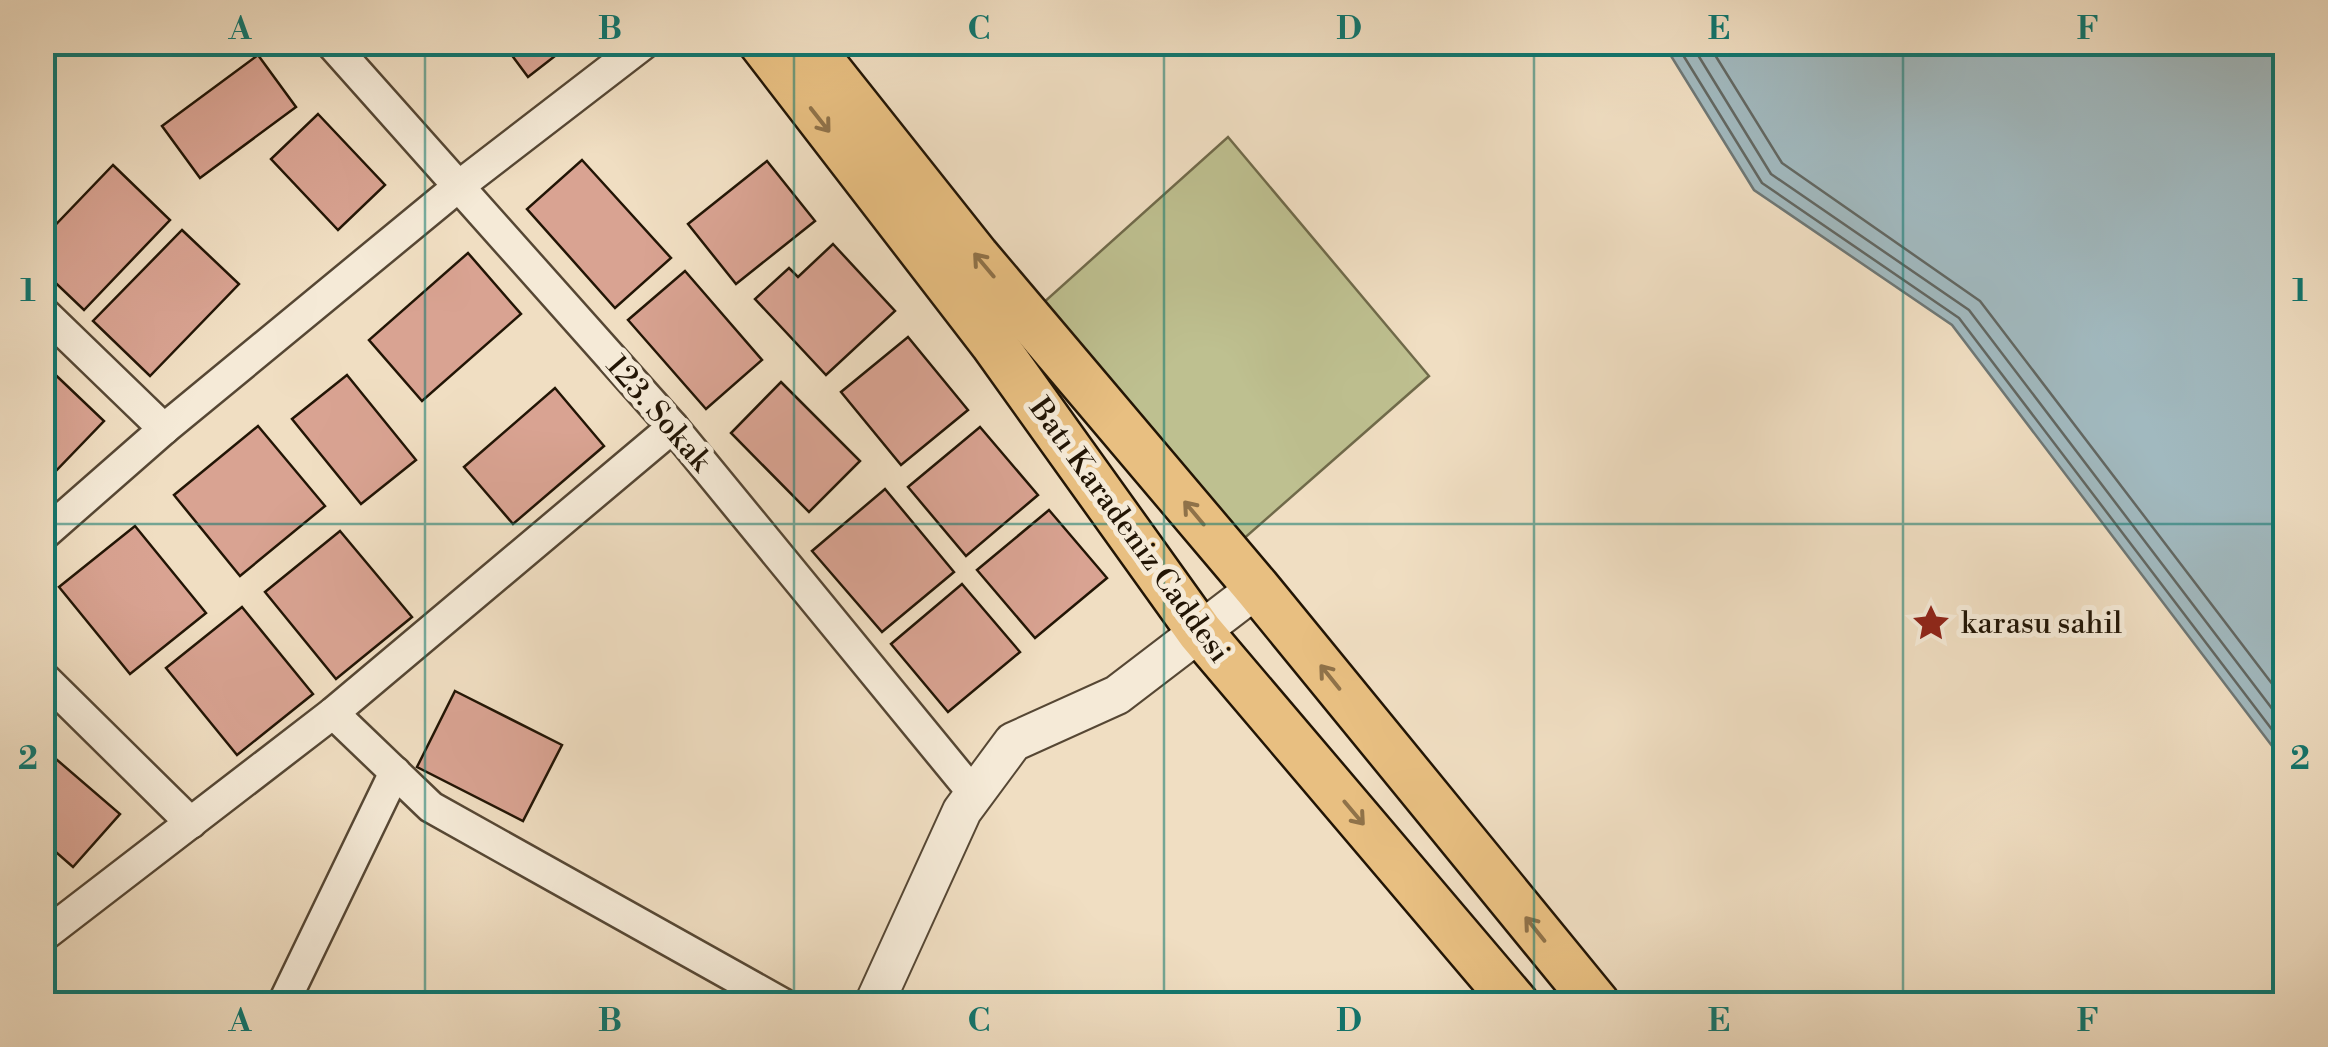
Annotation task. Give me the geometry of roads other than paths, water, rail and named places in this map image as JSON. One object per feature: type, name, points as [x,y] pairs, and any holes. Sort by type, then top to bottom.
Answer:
[{"type":"main road","name":"Batı Karadeniz Caddesi","points":[[761,42],[993,343],[1200,632],[1516,1004]]},
{"type":"main road","points":[[806,42],[976,256],[1256,588],[1597,1004]]},
{"type":"street","name":"123. Sokak","points":[[330,42],[673,427],[974,794]]},
{"type":"street","points":[[42,536],[164,429],[459,186],[646,42]]},
{"type":"street","points":[[42,311],[164,429]]},
{"type":"street","points":[[42,937],[333,713],[673,427]]},
{"type":"street","points":[[874,1004],[962,811],[1013,742],[1117,696],[1256,588]]},
{"type":"street","points":[[42,676],[191,823]]},
{"type":"street","points":[[333,713],[431,807],[783,1004]]},
{"type":"street","points":[[283,1004],[395,772]]},
{"type":"water","points":[[1663,43],[2285,43],[2285,763],[1952,325],[1754,190]]},
{"type":"place","name":"karasu sahil","points":[[1931,623]]}]
